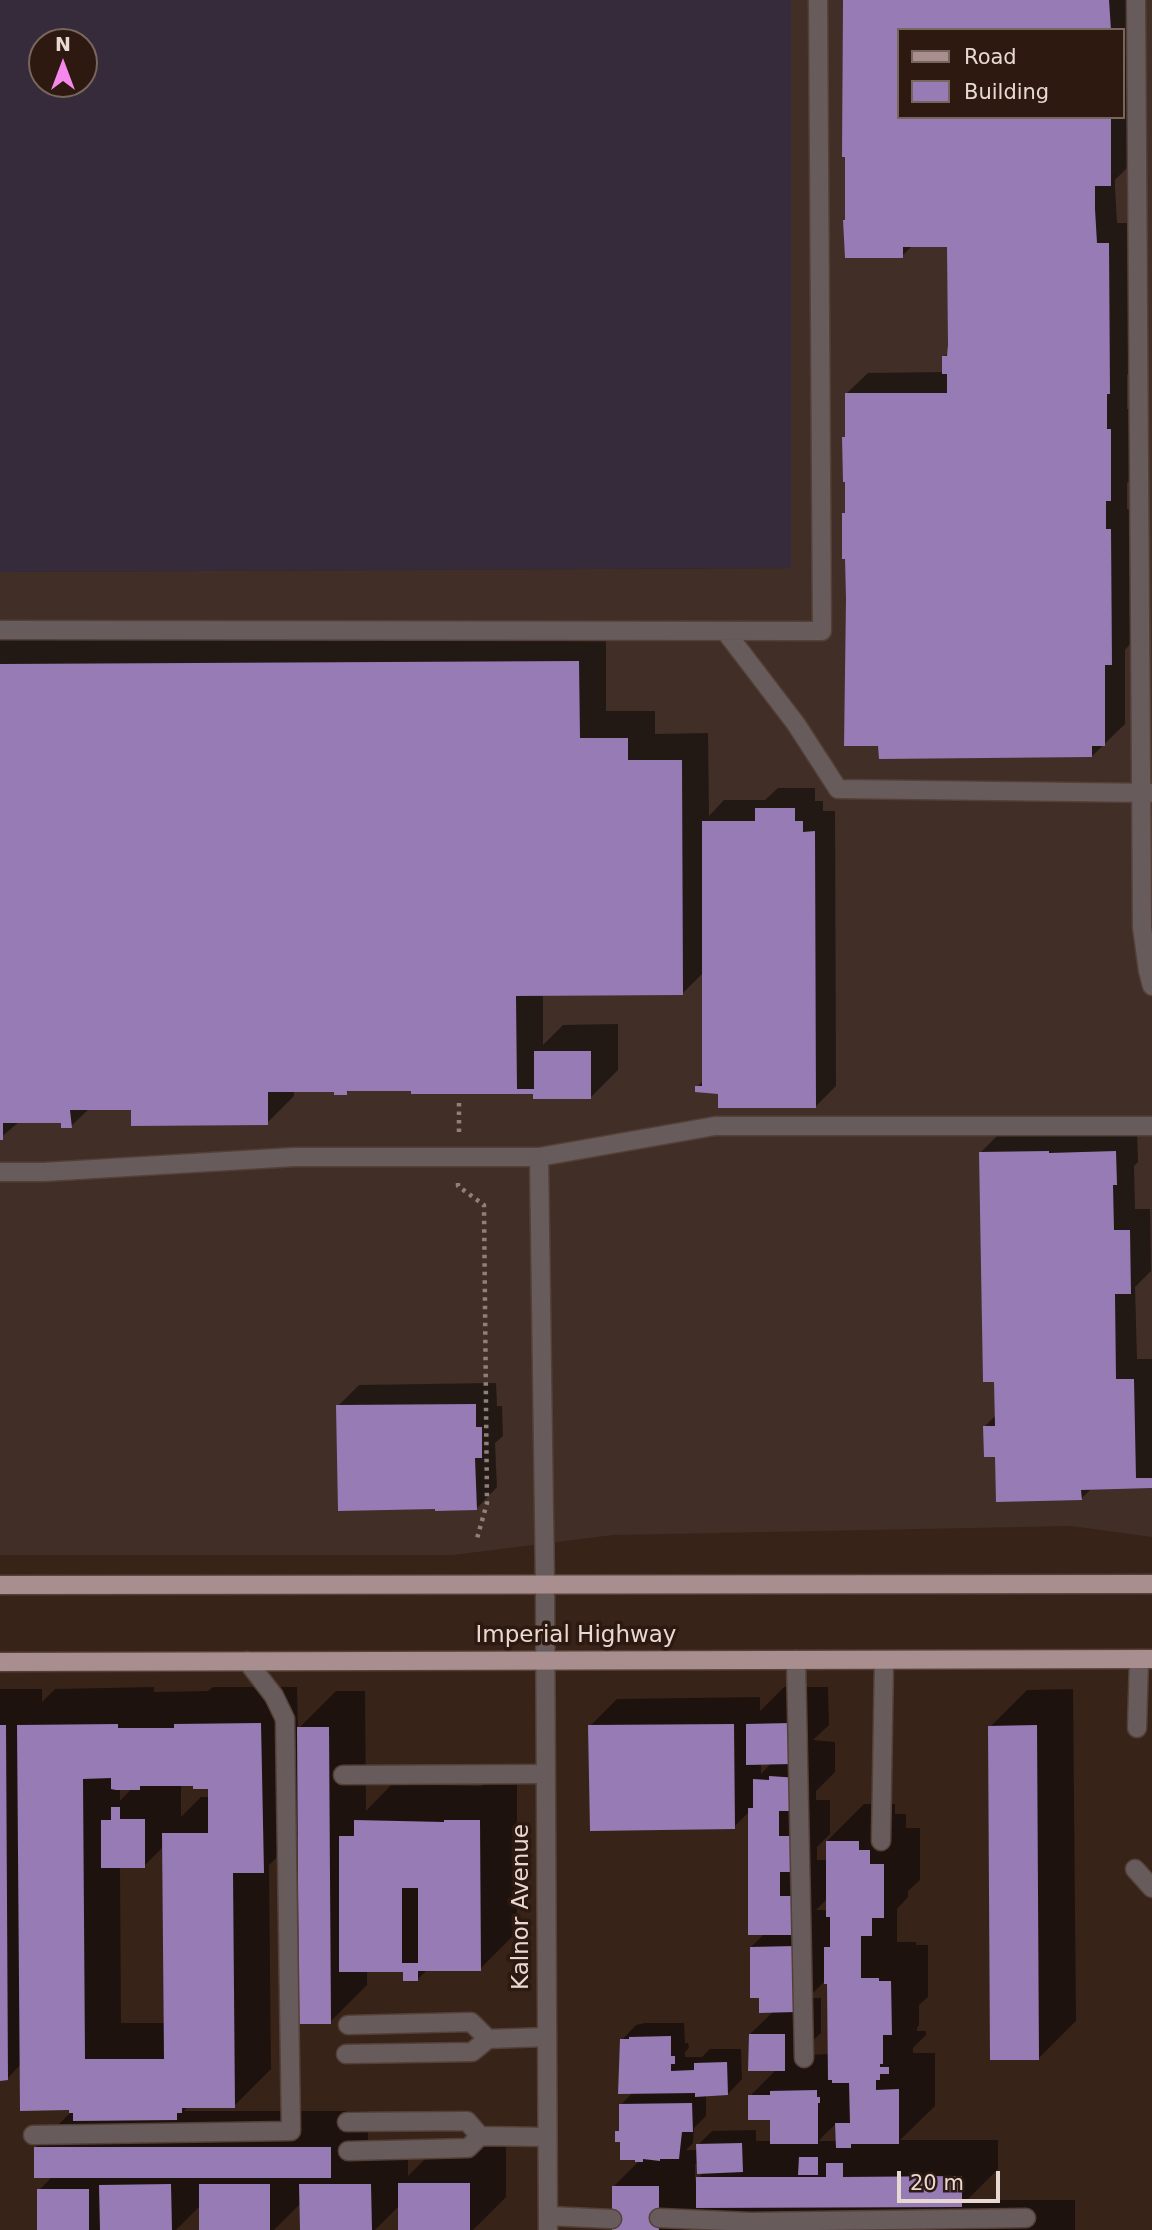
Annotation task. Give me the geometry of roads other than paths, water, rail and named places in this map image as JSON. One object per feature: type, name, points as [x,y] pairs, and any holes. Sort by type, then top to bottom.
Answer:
[{"type":"main road","points":[[0,1586],[1152,1584]]},
{"type":"main road","name":"Imperial Highway","points":[[0,1662],[1146,1659]]},
{"type":"street","points":[[0,630],[822,631],[818,0]]},
{"type":"street","points":[[1136,0],[1147,793],[1142,927],[1147,971],[1152,986]]},
{"type":"street","points":[[725,631],[796,724],[838,789],[1147,793]]},
{"type":"street","points":[[0,1172],[44,1172],[294,1157],[539,1157],[715,1126],[1152,1126]]},
{"type":"street","name":"Kalnor Avenue","points":[[539,1157],[545,1585],[548,2223]]},
{"type":"street","points":[[1137,1728],[1146,1659]]},
{"type":"street","points":[[796,1660],[804,2058]]},
{"type":"street","points":[[881,1841],[884,1660]]},
{"type":"street","points":[[33,2135],[291,2131],[285,1719],[274,1696],[247,1661]]},
{"type":"street","points":[[343,1775],[545,1774]]},
{"type":"street","points":[[1135,1869],[1152,1888]]},
{"type":"street","points":[[348,2025],[471,2022],[488,2039]]},
{"type":"street","points":[[346,2054],[472,2052],[488,2039],[547,2037]]},
{"type":"street","points":[[347,2122],[467,2121],[480,2136]]},
{"type":"street","points":[[348,2151],[468,2148],[480,2136],[547,2137]]},
{"type":"street","points":[[659,2218],[750,2222],[1026,2218]]},
{"type":"street","points":[[548,2223],[612,2219]]}]
